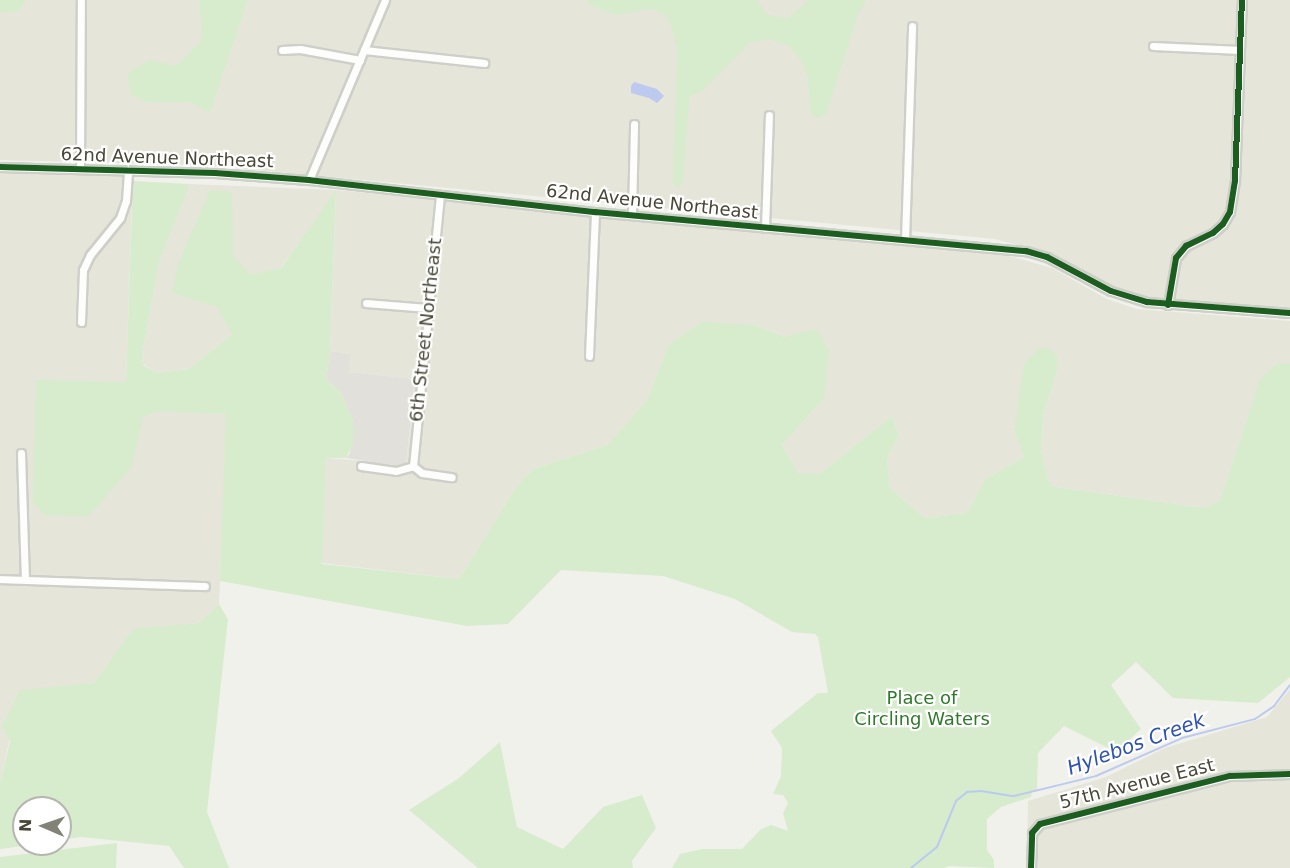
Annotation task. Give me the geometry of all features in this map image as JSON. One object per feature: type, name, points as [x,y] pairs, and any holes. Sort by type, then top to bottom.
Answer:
[{"type":"street","points":[[80,169],[81,0]]},
{"type":"street","points":[[309,180],[385,0]]},
{"type":"street","points":[[1168,305],[1176,258],[1186,246],[1213,233],[1223,224],[1230,212],[1235,181],[1242,0]]},
{"type":"street","points":[[905,240],[912,27]]},
{"type":"street","points":[[1153,45],[1240,50]]},
{"type":"street","points":[[282,50],[300,49],[360,60]]},
{"type":"street","points":[[364,50],[484,63]]},
{"type":"street","points":[[765,228],[769,115]]},
{"type":"street","points":[[632,215],[634,124]]},
{"type":"street","name":"62nd Avenue Northeast","points":[[0,167],[128,170],[309,180],[595,212],[1026,251],[1047,257],[1123,296],[1168,305],[1290,313]]},
{"type":"street","points":[[81,322],[82,279],[86,263],[120,218],[126,201],[128,170]]},
{"type":"street","name":"6th Street Northeast","points":[[413,465],[440,195]]},
{"type":"street","points":[[589,356],[595,212]]},
{"type":"street","points":[[366,303],[427,308]]},
{"type":"street","points":[[21,453],[25,580]]},
{"type":"street","points":[[361,466],[396,471],[413,465],[422,472],[452,477]]},
{"type":"street","points":[[0,579],[205,586]]},
{"type":"street","name":"57th Avenue East","points":[[1031,868],[1032,832],[1040,824],[1230,776],[1290,774]]},
{"type":"shaded area","points":[[0,0],[199,0],[210,108],[248,0],[1290,0],[1290,311],[1148,299],[1106,285],[1047,253],[995,239],[202,165],[0,160]]},
{"type":"shaded area","points":[[0,171],[133,174],[125,409],[227,414],[219,604],[199,623],[133,630],[94,683],[20,691],[0,783]]},
{"type":"shaded area","points":[[190,184],[336,190],[1006,255],[1052,268],[1107,299],[1137,309],[1290,321],[1290,364],[1276,364],[1260,380],[1220,500],[1205,508],[1055,487],[1048,480],[1041,450],[1043,416],[1057,371],[1017,415],[1014,430],[1024,457],[984,480],[967,513],[925,518],[890,488],[887,459],[899,435],[892,416],[819,474],[799,474],[782,445],[824,399],[785,337],[754,325],[669,344],[647,400],[607,445],[533,469],[516,487],[459,579],[321,563],[326,458],[406,464],[415,379],[349,372],[351,354],[330,351],[336,192],[232,334],[189,369],[157,373],[143,364],[142,355],[159,261]]},
{"type":"shaded area","points":[[330,351],[351,354],[349,372],[415,379],[406,464],[401,466],[346,458],[350,453],[353,421],[340,391],[326,380]]},
{"type":"shaded area","points":[[1290,689],[1290,868],[1027,868],[1028,801],[1106,777],[1165,748],[1267,717]]},
{"type":"green space","points":[[0,0],[26,0],[18,11],[0,12]]},
{"type":"green space","points":[[199,0],[248,0],[210,112],[190,102],[147,102],[130,94],[128,73],[149,60],[176,66],[202,40]]},
{"type":"green space","points":[[588,0],[757,0],[767,15],[787,18],[809,0],[865,0],[865,3],[858,14],[826,115],[815,118],[810,110],[808,78],[801,60],[789,46],[769,39],[750,43],[702,91],[689,97],[683,183],[678,189],[673,183],[677,50],[672,28],[665,15],[651,9],[616,15],[590,5]]},
{"type":"green space","name":"Place of Circling Waters","points":[[133,181],[190,184],[159,262],[142,355],[143,365],[157,373],[189,369],[232,334],[217,307],[172,293],[178,264],[210,190],[232,192],[233,255],[251,275],[281,268],[336,190],[330,351],[326,380],[340,391],[353,421],[354,430],[353,444],[346,458],[326,458],[322,564],[459,579],[516,487],[533,469],[607,445],[647,400],[669,344],[702,322],[754,325],[785,337],[817,329],[829,351],[824,399],[782,445],[799,474],[819,474],[892,416],[899,435],[887,459],[890,488],[925,518],[967,513],[984,480],[1024,457],[1014,430],[1024,363],[1039,348],[1051,349],[1057,357],[1057,371],[1043,416],[1041,450],[1048,480],[1055,487],[1205,508],[1220,500],[1260,379],[1276,364],[1290,364],[1290,677],[1258,703],[1173,698],[1136,662],[1111,685],[1141,729],[1116,752],[1064,726],[1038,753],[1037,790],[1032,792],[1031,797],[1001,807],[987,819],[987,850],[994,860],[994,868],[949,866],[944,868],[672,868],[680,854],[702,849],[742,849],[760,830],[771,825],[788,831],[783,813],[788,803],[783,795],[773,794],[781,776],[782,748],[771,731],[818,693],[828,693],[818,637],[815,634],[792,632],[735,599],[663,576],[561,570],[508,624],[467,626],[220,581],[226,414],[156,411],[143,417],[131,468],[89,516],[44,515],[33,502],[36,380],[126,382]]},
{"type":"green space","points":[[219,604],[228,619],[207,812],[229,868],[184,868],[169,846],[81,837],[72,838],[72,796],[12,796],[12,847],[0,849],[0,783],[10,741],[2,726],[20,690],[94,683],[133,629],[199,623]]},
{"type":"green space","points":[[500,742],[517,827],[563,849],[603,807],[642,795],[656,828],[632,861],[633,868],[478,868],[409,810],[459,778]]},
{"type":"green space","points":[[117,843],[116,868],[0,868],[0,857],[72,856],[72,848]]},
{"type":"water","points":[[634,82],[657,89],[664,96],[657,103],[631,93],[631,86]]},
{"type":"waterway","name":"Hylebos Creek","points":[[911,868],[937,847],[956,801],[967,792],[981,791],[1014,796],[1096,776],[1182,738],[1255,719],[1274,706],[1290,685]]},
{"type":"cycle path","points":[[1168,305],[1176,258],[1186,246],[1213,233],[1223,224],[1230,212],[1235,181],[1242,0]]},
{"type":"cycle path","points":[[0,167],[215,173],[309,180],[595,212],[1026,251],[1047,257],[1111,291],[1147,302],[1290,313]]},
{"type":"cycle path","points":[[1031,868],[1032,833],[1040,824],[1230,776],[1290,774]]}]
